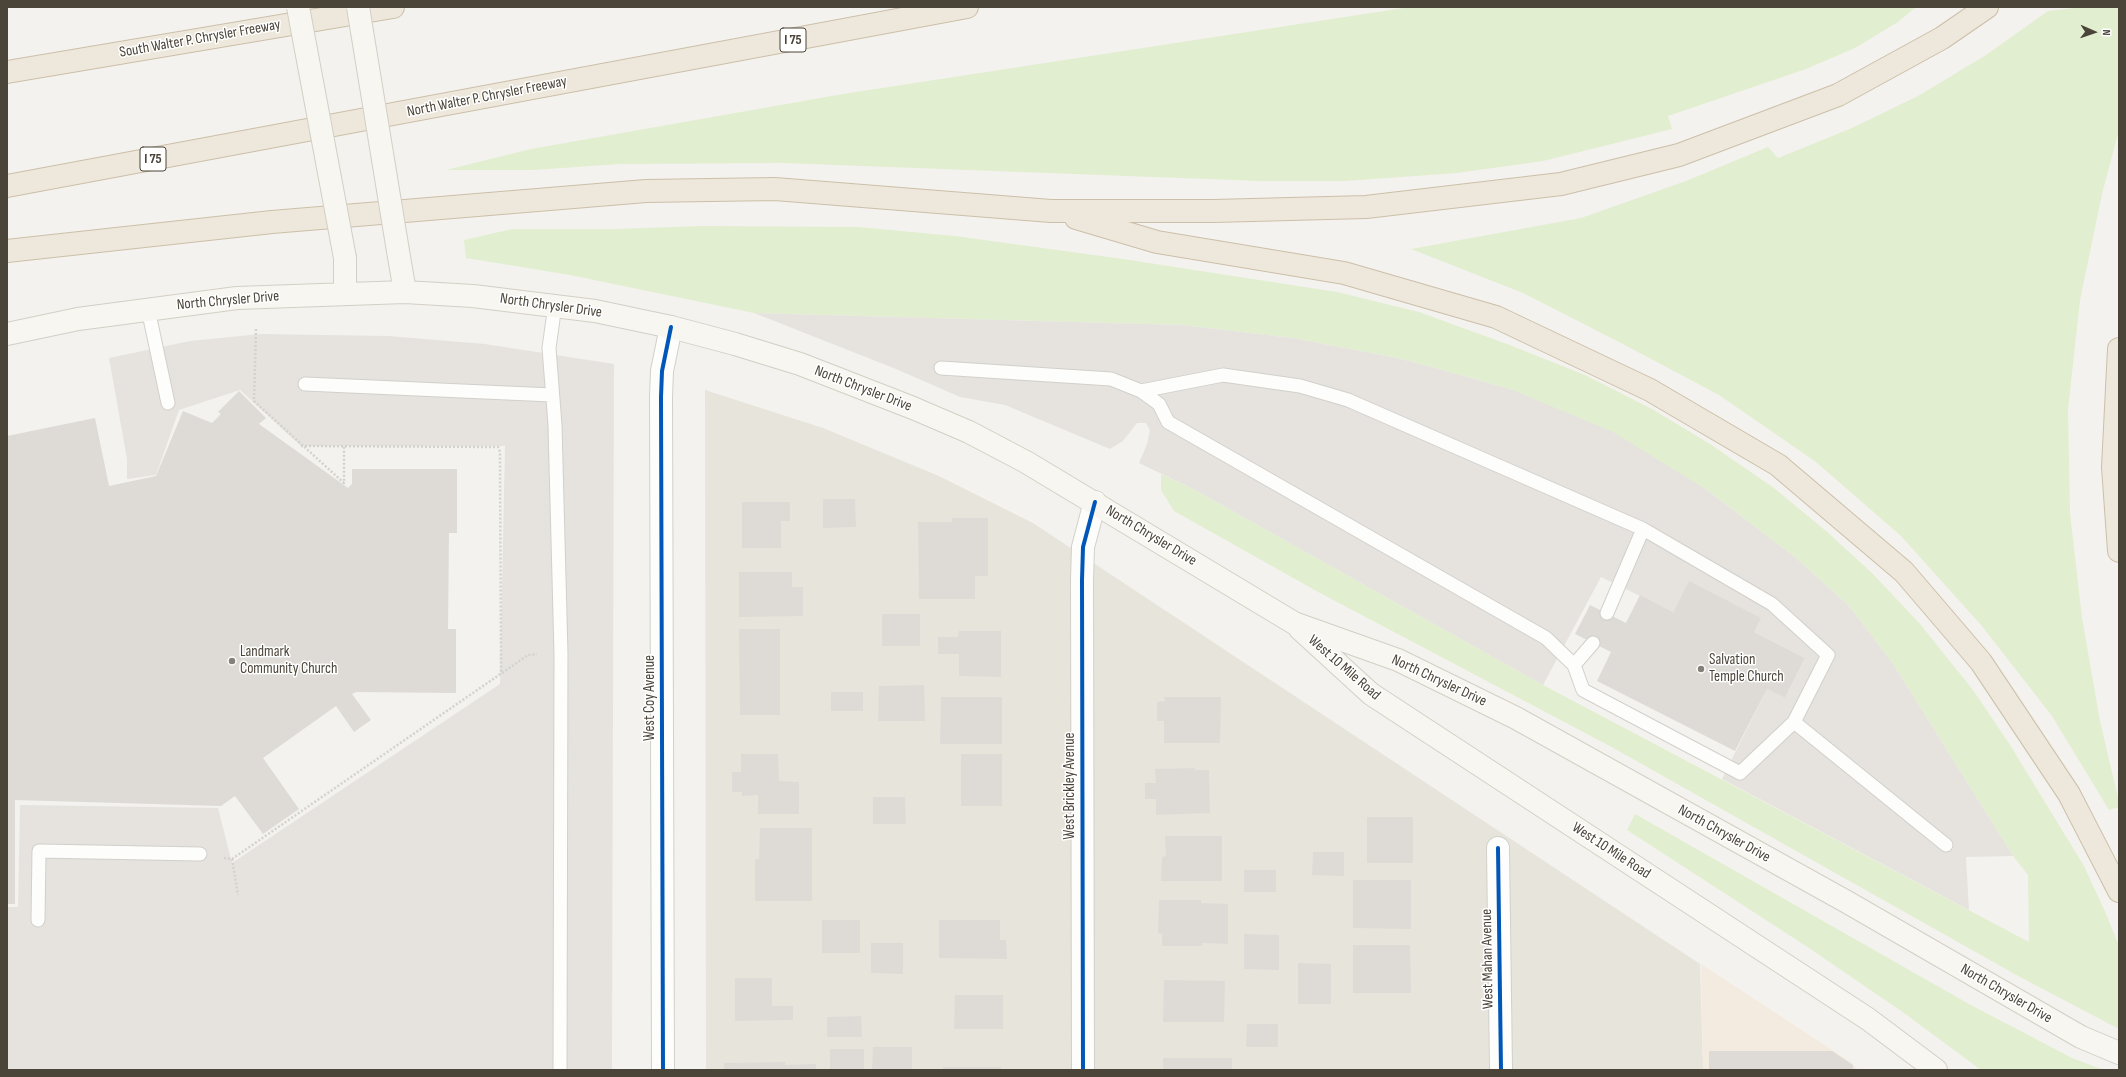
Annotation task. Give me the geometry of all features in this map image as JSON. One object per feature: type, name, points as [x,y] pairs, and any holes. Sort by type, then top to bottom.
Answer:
[{"type":"highway","name":"South Walter P. Chrysler Freeway","points":[[7,72],[392,7]]},
{"type":"highway","name":"North Walter P. Chrysler Freeway","points":[[7,186],[967,7]]},
{"type":"highway","points":[[7,251],[272,222],[646,191],[775,189],[1051,211],[1214,211],[1366,207],[1561,184],[1679,155],[1838,95],[1942,38],[1987,7]]},
{"type":"highway","points":[[1051,211],[1157,242],[1344,273],[1496,317],[1650,390],[1778,465],[1904,572],[1981,662],[2069,794],[2119,891]]},
{"type":"highway","points":[[2119,349],[2113,467],[2119,551]]},
{"type":"main road","points":[[298,7],[344,258],[345,293]]},
{"type":"main road","points":[[358,7],[405,292]]},
{"type":"main road","name":"North Chrysler Drive","points":[[7,334],[78,319],[237,298],[405,292],[473,296],[595,311],[671,327],[735,344],[800,364],[913,408],[969,432],[1026,462],[1095,502],[1294,623],[1398,660],[1516,718],[1847,902],[2081,1038],[2119,1054]]},
{"type":"main road","name":"West 10 Mile Road","points":[[1294,623],[1371,694],[1868,1020],[1935,1070]]},
{"type":"street","name":"West Coy Avenue","points":[[663,1070],[661,397],[662,371],[671,327]]},
{"type":"street","name":"West Brickley Avenue","points":[[1083,1070],[1082,580],[1083,547],[1095,502]]},
{"type":"street","name":"West Mahan Avenue","points":[[1498,848],[1501,1070]]},
{"type":"lane","points":[[555,305],[549,348],[555,425],[561,654],[560,1070]]},
{"type":"lane","points":[[148,309],[168,403]]},
{"type":"lane","points":[[941,368],[1111,380],[1141,391],[1159,404],[1168,422],[1546,638],[1574,665],[1583,690],[1740,773],[1794,722],[1828,655],[1772,604],[1643,529],[1348,400],[1300,386],[1223,375],[1141,391]]},
{"type":"lane","points":[[305,384],[552,395]]},
{"type":"lane","points":[[1606,613],[1643,529]]},
{"type":"lane","points":[[1574,665],[1593,643]]},
{"type":"lane","points":[[1794,722],[1946,845]]},
{"type":"lane","points":[[38,920],[39,851],[200,854]]},
{"type":"path","points":[[256,329],[254,401],[301,446],[344,483],[344,446]]},
{"type":"path","points":[[301,446],[498,447],[500,452],[501,674]]},
{"type":"path","points":[[200,854],[232,859],[528,655],[535,654]]},
{"type":"path","points":[[232,859],[238,895]]},
{"type":"shaded area","points":[[754,313],[1181,325],[1293,338],[1402,359],[1510,389],[1613,432],[1707,490],[1797,559],[1849,606],[1893,664],[2013,856],[1966,857],[1969,910],[1722,779],[1767,689],[1785,698],[1805,658],[1754,632],[1689,582],[1673,612],[1601,577],[1543,685],[1195,490],[1139,463],[1147,444],[1150,430],[1146,423],[1137,423],[1123,441],[1110,449],[1005,405],[960,397],[896,369]]},
{"type":"shaded area","points":[[261,334],[388,336],[485,344],[614,364],[612,1070],[7,1070],[7,907],[18,907],[20,805],[218,808],[232,863],[500,684],[505,446],[301,446],[240,390],[179,410],[156,475],[127,479],[127,459],[109,358],[190,341]]},
{"type":"shaded area","points":[[705,390],[823,428],[939,476],[1033,523],[1700,964],[1703,1070],[706,1070]]},
{"type":"shaded area","points":[[1701,964],[1852,1063],[1858,1070],[1703,1070]]},
{"type":"green space","points":[[1410,7],[1916,7],[1898,22],[1855,48],[1806,69],[1668,116],[1672,129],[1543,161],[1457,173],[1345,181],[1260,181],[783,163],[620,164],[533,170],[446,170],[531,149],[843,94]]},
{"type":"green space","points":[[2084,7],[2119,7],[2119,130],[2102,194],[2080,300],[2068,410],[2070,513],[2082,618],[2100,721],[2119,802],[2119,807],[2109,810],[2052,716],[1981,625],[1901,536],[1816,462],[1719,395],[1621,343],[1523,293],[1411,249],[1581,218],[1686,181],[1768,147],[1778,158],[1852,128],[1918,96],[1986,55],[2048,11]]},
{"type":"green space","points":[[701,226],[858,227],[955,236],[1123,259],[1337,292],[1419,312],[1507,344],[1585,375],[1652,409],[1710,444],[1774,488],[1826,531],[1872,573],[1920,624],[1973,690],[2010,745],[2084,866],[2107,916],[2119,946],[2119,1029],[2020,977],[1608,745],[1320,593],[1174,511],[1161,490],[1161,474],[1195,490],[1543,685],[2029,942],[2028,875],[2013,856],[1893,664],[1849,606],[1797,559],[1707,490],[1510,389],[1402,359],[1293,338],[1181,325],[754,313],[570,275],[466,258],[464,240],[512,229],[616,229]]},
{"type":"green space","points":[[1635,814],[1969,1004],[2072,1058],[2104,1070],[1981,1070],[1904,1013],[1809,948],[1627,830]]},
{"type":"building","name":"Landmark Community Church","points":[[239,391],[266,418],[259,424],[348,488],[352,484],[352,469],[457,469],[457,533],[449,533],[448,629],[456,629],[456,693],[356,692],[352,694],[371,720],[354,732],[336,706],[263,758],[299,809],[263,834],[235,796],[221,806],[15,800],[15,904],[7,904],[7,436],[95,418],[109,486],[156,476],[183,411],[212,423],[221,414],[218,412]]},
{"type":"building","points":[[823,499],[855,499],[856,527],[823,528]]},
{"type":"building","points":[[742,502],[790,502],[790,521],[781,521],[781,548],[742,548]]},
{"type":"building","points":[[952,518],[988,518],[988,576],[975,576],[975,599],[919,599],[918,522],[952,522]]},
{"type":"building","points":[[739,572],[792,572],[792,587],[803,587],[803,616],[739,617]]},
{"type":"building","name":"Salvation Temple Church","points":[[1689,581],[1761,618],[1754,632],[1805,658],[1785,698],[1767,689],[1735,751],[1597,681],[1611,652],[1575,634],[1590,605],[1626,623],[1640,595],[1673,612]]},
{"type":"building","points":[[882,614],[920,614],[920,646],[882,646]]},
{"type":"building","points":[[739,629],[780,629],[780,715],[740,715]]},
{"type":"building","points":[[959,631],[1001,631],[1001,677],[959,676],[959,654],[938,654],[938,637],[958,637]]},
{"type":"building","points":[[924,685],[925,721],[878,721],[879,686]]},
{"type":"building","points":[[831,692],[863,692],[863,711],[831,711]]},
{"type":"building","points":[[941,697],[1002,697],[1002,744],[940,744]]},
{"type":"building","points":[[1164,697],[1221,697],[1220,743],[1164,743],[1164,721],[1157,721],[1157,702],[1165,701]]},
{"type":"building","points":[[741,754],[778,754],[779,781],[799,782],[799,814],[758,814],[758,795],[742,796],[742,792],[732,792],[732,772],[741,772]]},
{"type":"building","points":[[961,754],[1002,754],[1002,806],[961,806]]},
{"type":"building","points":[[1195,768],[1195,770],[1209,770],[1210,813],[1156,815],[1156,799],[1145,799],[1145,783],[1156,783],[1155,769]]},
{"type":"building","points":[[873,797],[905,797],[906,824],[873,824]]},
{"type":"building","points":[[1367,817],[1413,817],[1413,863],[1367,863]]},
{"type":"building","points":[[760,828],[812,828],[812,901],[755,901],[755,859],[759,859]]},
{"type":"building","points":[[1165,836],[1222,836],[1222,881],[1161,881],[1162,857],[1166,856]]},
{"type":"building","points":[[1313,852],[1344,852],[1344,876],[1312,875]]},
{"type":"building","points":[[1244,870],[1276,870],[1276,892],[1244,892]]},
{"type":"building","points":[[1353,880],[1411,880],[1411,929],[1353,928]]},
{"type":"building","points":[[1159,900],[1201,900],[1201,903],[1228,904],[1228,944],[1202,943],[1202,946],[1162,946],[1162,934],[1158,933]]},
{"type":"building","points":[[822,920],[860,920],[860,953],[822,953]]},
{"type":"building","points":[[939,920],[1000,920],[1000,940],[1006,940],[1007,959],[939,958]]},
{"type":"building","points":[[1244,934],[1279,935],[1279,970],[1244,969]]},
{"type":"building","points":[[871,943],[903,943],[903,974],[871,973]]},
{"type":"building","points":[[1353,945],[1410,945],[1411,993],[1353,993]]},
{"type":"building","points":[[1298,963],[1331,964],[1331,1004],[1298,1004]]},
{"type":"building","points":[[735,978],[772,978],[772,1006],[793,1006],[793,1020],[735,1021]]},
{"type":"building","points":[[1164,980],[1225,981],[1224,1022],[1163,1022]]},
{"type":"building","points":[[955,995],[1003,995],[1003,1029],[954,1029]]},
{"type":"building","points":[[861,1016],[862,1037],[827,1037],[827,1017]]},
{"type":"building","points":[[1247,1024],[1278,1024],[1278,1047],[1246,1047]]},
{"type":"building","points":[[873,1047],[912,1047],[912,1070],[872,1070]]},
{"type":"building","points":[[830,1049],[864,1049],[864,1070],[830,1070]]},
{"type":"building","points":[[1709,1051],[1832,1051],[1853,1065],[1853,1070],[1709,1070]]},
{"type":"building","points":[[1163,1058],[1232,1058],[1232,1070],[1163,1070]]},
{"type":"building","points":[[785,1062],[785,1065],[816,1064],[816,1070],[724,1070],[724,1063]]},
{"type":"building","points":[[943,1067],[1001,1067],[1001,1070],[943,1070]]},
{"type":"cycle path","points":[[663,1070],[661,397],[662,371],[671,327]]},
{"type":"cycle path","points":[[1083,1070],[1082,580],[1083,547],[1095,502]]},
{"type":"cycle path","points":[[1498,848],[1501,1070]]},
{"type":"place","name":"Landmark Community Church","points":[[232,661]]},
{"type":"place","name":"Salvation Temple Church","points":[[1701,669]]}]
